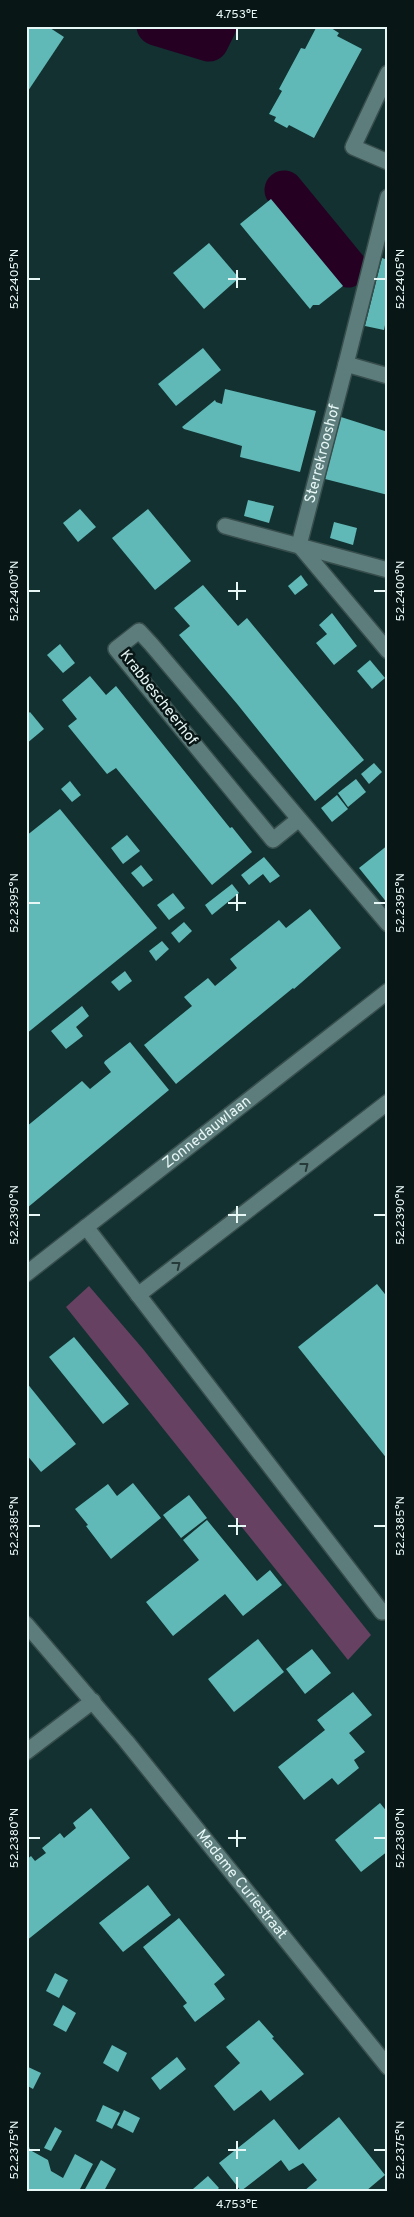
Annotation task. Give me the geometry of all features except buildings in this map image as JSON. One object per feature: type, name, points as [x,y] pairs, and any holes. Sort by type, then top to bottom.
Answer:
[{"type":"street","points":[[388,73],[353,147],[388,162]]},
{"type":"street","name":"Sterrekrooshof","points":[[299,545],[388,197]]},
{"type":"street","points":[[346,364],[388,376]]},
{"type":"street","points":[[225,526],[388,570]]},
{"type":"street","points":[[299,545],[388,651]]},
{"type":"street","name":"Krabbescheerhof","points":[[299,819],[273,840],[116,650],[139,631],[299,819],[388,924]]},
{"type":"street","name":"Zonnedauwlaan","points":[[26,1274],[388,991]]},
{"type":"street","points":[[138,1295],[388,1102]]},
{"type":"street","points":[[86,1227],[382,1612]]},
{"type":"street","name":"Madame Curiestraat","points":[[26,1624],[92,1701],[388,2067]]},
{"type":"street","points":[[26,1752],[92,1701]]},
{"type":"shaded area","points":[[89,1286],[143,1349],[371,1635],[348,1660],[66,1307]]},
{"type":"waterway","points":[[156,26],[209,42],[217,26]]},
{"type":"waterway","points":[[284,190],[348,268]]}]
